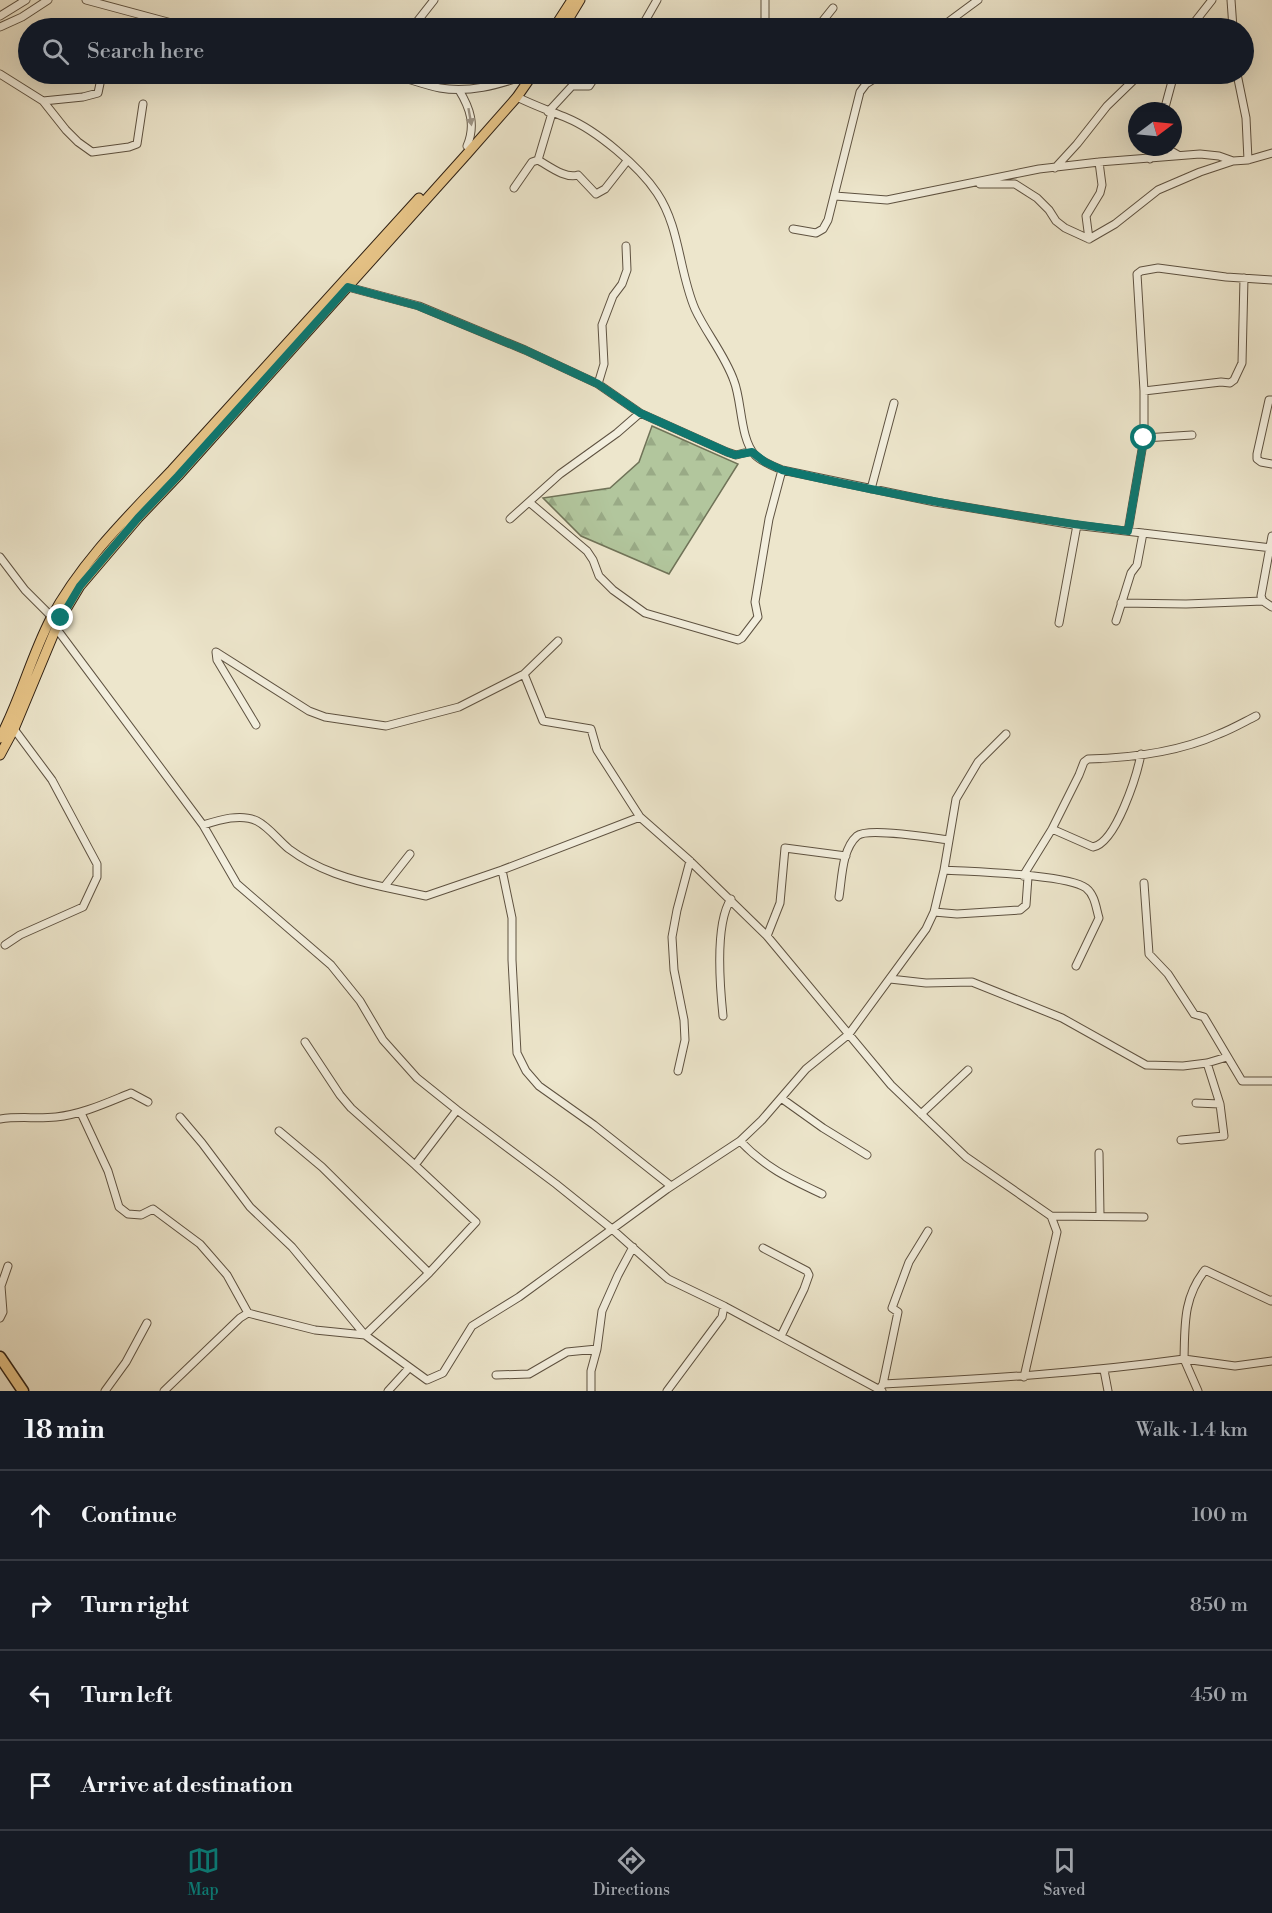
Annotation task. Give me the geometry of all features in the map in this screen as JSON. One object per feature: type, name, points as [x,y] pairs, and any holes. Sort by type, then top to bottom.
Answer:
[{"type":"highway","points":[[0,1357],[23,1391]]},
{"type":"highway","points":[[0,1369],[15,1391]]},
{"type":"main road","points":[[560,18],[572,0]]},
{"type":"main road","points":[[568,18],[580,0]]},
{"type":"main road","points":[[0,738],[52,617],[73,581],[132,512],[467,146],[519,84]]},
{"type":"main road","points":[[0,755],[14,729],[56,628],[80,586],[123,535],[517,97],[523,84]]},
{"type":"street","points":[[0,16],[26,0]]},
{"type":"street","points":[[20,18],[48,0]]},
{"type":"street","points":[[86,0],[149,18]]},
{"type":"street","points":[[420,18],[434,0]]},
{"type":"street","points":[[647,18],[657,0]]},
{"type":"street","points":[[765,0],[765,18]]},
{"type":"street","points":[[954,18],[978,0]]},
{"type":"street","points":[[1198,18],[1212,0]]},
{"type":"street","points":[[1231,0],[1232,18]]},
{"type":"street","points":[[825,18],[833,8]]},
{"type":"street","points":[[0,27],[18,19]]},
{"type":"street","points":[[0,74],[43,101],[66,130],[92,152],[137,144],[143,104]]},
{"type":"street","points":[[43,101],[83,98],[98,93],[100,84]]},
{"type":"street","points":[[426,84],[459,90],[497,84]]},
{"type":"street","points":[[538,160],[550,112],[572,86],[589,86],[590,84]]},
{"type":"street","points":[[792,229],[816,233],[823,230],[835,196],[860,92],[866,84]]},
{"type":"street","points":[[1055,168],[1107,106],[1130,84]]},
{"type":"street","points":[[1166,102],[1171,84]]},
{"type":"street","points":[[1239,84],[1246,118],[1248,160]]},
{"type":"street","points":[[459,90],[472,119],[471,136],[467,146]]},
{"type":"street","points":[[517,97],[586,127],[644,176],[658,194],[670,219],[687,289],[695,309],[734,379],[746,437],[752,452],[765,462],[782,470],[934,502],[1077,525],[1270,548]]},
{"type":"street","points":[[1089,239],[1115,224],[1158,190],[1233,161],[1248,160],[1272,153]]},
{"type":"street","points":[[1182,155],[1219,156],[1233,161]]},
{"type":"street","points":[[835,196],[887,200],[1039,169],[1171,156]]},
{"type":"street","points":[[514,188],[532,162],[538,160],[572,177],[578,175],[596,194],[605,189],[627,161]]},
{"type":"street","points":[[1089,239],[1086,216],[1100,193],[1099,162]]},
{"type":"street","points":[[959,186],[1015,184],[1037,198],[1056,221],[1065,228],[1089,239]]},
{"type":"street","points":[[598,384],[604,364],[602,325],[613,296],[622,284],[627,270],[626,246]]},
{"type":"street","points":[[1128,531],[1144,438],[1144,391],[1137,274],[1158,268],[1272,280]]},
{"type":"street","points":[[1144,391],[1230,383],[1234,380],[1242,363],[1244,278]]},
{"type":"street","points":[[348,287],[418,306],[525,350],[598,384],[640,413],[727,452],[735,455],[752,452]]},
{"type":"street","points":[[1272,400],[1269,400],[1257,454],[1257,459],[1261,462],[1272,464]]},
{"type":"street","points":[[871,489],[894,403]]},
{"type":"street","points":[[510,519],[560,474],[617,433],[640,413]]},
{"type":"street","points":[[1144,438],[1191,435]]},
{"type":"street","points":[[529,502],[587,551],[599,576],[613,590],[645,614],[738,640],[758,617],[755,602],[769,519],[782,470]]},
{"type":"street","points":[[1059,623],[1077,525]]},
{"type":"street","points":[[1116,621],[1131,573],[1137,565],[1143,533]]},
{"type":"street","points":[[1263,601],[1261,596],[1272,536]]},
{"type":"street","points":[[0,557],[25,590],[52,617]]},
{"type":"street","points":[[1121,603],[1186,604],[1263,601],[1272,607]]},
{"type":"street","points":[[56,628],[203,825],[237,884],[331,964],[360,1001],[383,1040],[417,1078],[556,1184],[612,1229],[668,1279],[724,1305],[882,1389],[1104,1370],[1184,1359],[1236,1366],[1272,1361]]},
{"type":"street","points":[[256,725],[217,660],[216,652],[309,711],[325,717],[386,726],[459,706],[524,674],[558,641]]},
{"type":"street","points":[[524,674],[543,721],[591,729],[597,750],[640,817],[690,861],[767,936],[891,1085],[966,1157],[1051,1216],[1057,1232],[1024,1377]]},
{"type":"street","points":[[934,912],[957,914],[1020,910],[1026,905],[1025,876],[1052,829],[1084,762],[1088,759],[1122,758],[1174,748],[1218,735],[1256,716]]},
{"type":"street","points":[[5,945],[20,935],[83,908],[96,877],[97,864],[52,780],[14,729]]},
{"type":"street","points":[[180,1118],[202,1143],[250,1208],[292,1247],[365,1335],[427,1380],[443,1373],[472,1326],[519,1297],[671,1186],[740,1141],[762,1120],[806,1069],[849,1034],[926,929],[934,912],[944,870],[956,799],[978,762],[1006,734]]},
{"type":"street","points":[[1052,829],[1093,847],[1098,846],[1109,834],[1128,797],[1138,773],[1141,754]]},
{"type":"street","points":[[203,825],[228,817],[257,821],[291,850],[331,872],[359,882],[426,896],[502,870],[640,817]]},
{"type":"street","points":[[839,897],[846,856],[857,836],[864,832],[949,840]]},
{"type":"street","points":[[767,936],[780,903],[785,848],[846,856]]},
{"type":"street","points":[[384,887],[410,854]]},
{"type":"street","points":[[678,1071],[685,1040],[684,1020],[674,970],[672,937],[676,910],[690,861]]},
{"type":"street","points":[[502,870],[512,918],[517,1053],[526,1071],[539,1086],[594,1125],[671,1186]]},
{"type":"street","points":[[944,870],[1065,880],[1086,888],[1092,895],[1099,918],[1076,966]]},
{"type":"street","points":[[1144,883],[1149,954],[1168,974],[1194,1014],[1204,1017],[1242,1081],[1272,1081]]},
{"type":"street","points":[[723,1016],[719,967],[724,909],[730,899]]},
{"type":"street","points":[[890,979],[926,983],[972,982],[1062,1018],[1146,1065],[1183,1066],[1207,1063],[1227,1057]]},
{"type":"street","points":[[164,1391],[248,1313],[315,1330],[365,1335],[429,1273],[476,1222],[351,1108],[305,1042]]},
{"type":"street","points":[[1181,1140],[1224,1136],[1220,1104],[1207,1063]]},
{"type":"street","points":[[921,1114],[968,1070]]},
{"type":"street","points":[[0,1119],[15,1116],[44,1118],[81,1113],[132,1093],[148,1102]]},
{"type":"street","points":[[781,1098],[823,1128],[867,1155]]},
{"type":"street","points":[[1196,1103],[1220,1104]]},
{"type":"street","points":[[415,1165],[457,1110]]},
{"type":"street","points":[[81,1113],[108,1171],[119,1207],[128,1214],[141,1215],[153,1209],[200,1244],[227,1275],[248,1313]]},
{"type":"street","points":[[279,1131],[322,1167],[429,1273]]},
{"type":"street","points":[[740,1141],[758,1159],[776,1172],[822,1194]]},
{"type":"street","points":[[1099,1153],[1100,1215]]},
{"type":"street","points":[[1051,1216],[1144,1217]]},
{"type":"street","points":[[882,1389],[898,1312],[892,1308],[909,1262],[928,1231]]},
{"type":"street","points":[[591,1391],[591,1371],[597,1349],[602,1311],[633,1247]]},
{"type":"street","points":[[762,1248],[807,1271],[809,1275],[782,1336]]},
{"type":"street","points":[[0,1318],[3,1312],[1,1286],[8,1266]]},
{"type":"street","points":[[1198,1391],[1184,1359],[1185,1315],[1194,1284],[1205,1270],[1272,1300]]},
{"type":"street","points":[[667,1391],[722,1317],[724,1305]]},
{"type":"street","points":[[105,1391],[126,1362],[147,1323]]},
{"type":"street","points":[[496,1375],[529,1374],[567,1352],[597,1349]]},
{"type":"street","points":[[388,1391],[409,1368]]},
{"type":"street","points":[[1104,1370],[1108,1391]]},
{"type":"green space","points":[[652,426],[738,464],[669,574],[581,536],[543,498],[610,488],[639,462]]},
{"type":"route","points":[[61,618],[80,586],[138,518],[348,287],[418,306],[525,350],[598,384],[640,413],[735,455],[752,452],[765,462],[782,470],[934,502],[1074,525],[1128,531],[1144,438]]}]
